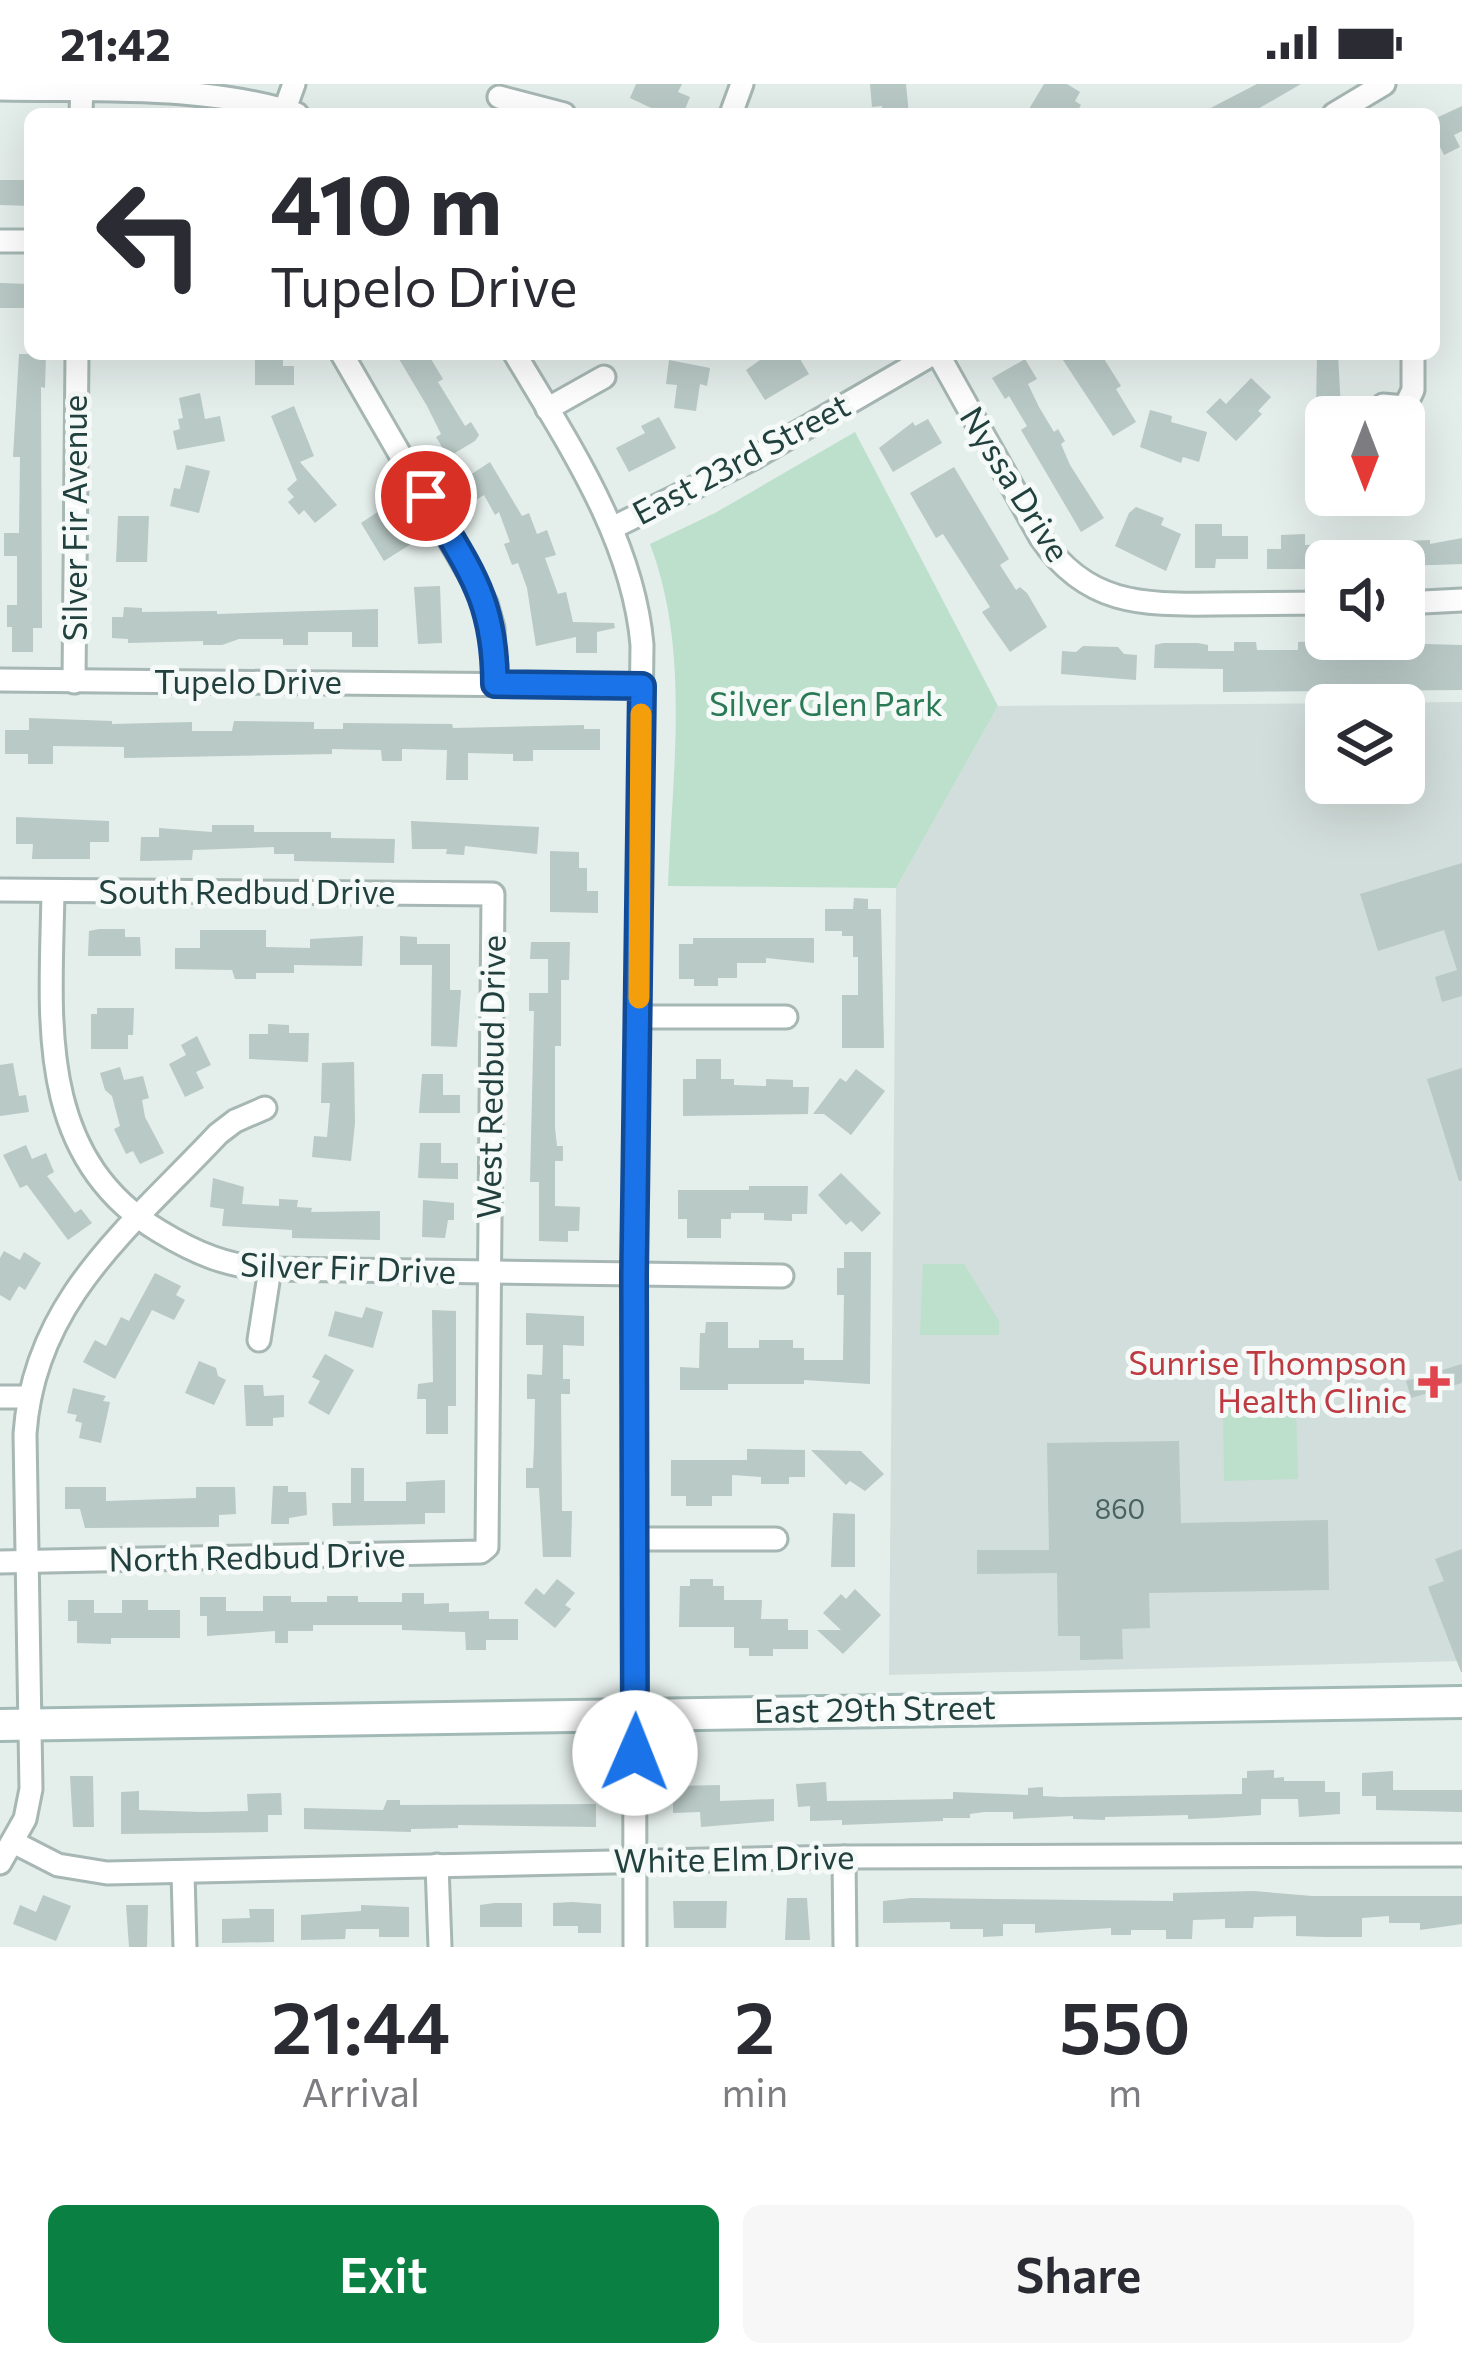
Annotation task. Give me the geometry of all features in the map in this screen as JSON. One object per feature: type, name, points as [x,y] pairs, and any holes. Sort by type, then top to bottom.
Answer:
[{"type":"main road","name":"East 29th Street","points":[[15,1725],[1462,1702]]},
{"type":"street","points":[[1343,108],[1373,87]]},
{"type":"street","points":[[0,89],[81,96],[195,90],[278,108]]},
{"type":"street","points":[[499,98],[540,108]]},
{"type":"street","name":"Silver Fir Avenue","points":[[74,682],[76,360]]},
{"type":"street","points":[[345,360],[487,603],[495,684]]},
{"type":"street","points":[[519,360],[611,528],[629,574],[640,624],[635,1947]]},
{"type":"street","name":"East 23rd Street","points":[[611,528],[752,459],[925,360]]},
{"type":"street","name":"Nyssa Drive","points":[[939,360],[1041,538],[1054,557],[1087,584],[1140,603],[1305,603]]},
{"type":"street","points":[[1410,396],[1413,360]]},
{"type":"street","points":[[548,409],[604,377]]},
{"type":"street","points":[[1425,601],[1462,600]]},
{"type":"street","name":"Tupelo Drive","points":[[0,680],[642,686]]},
{"type":"street","name":"South Redbud Drive","points":[[0,890],[494,894]]},
{"type":"street","name":"Silver Fir Drive","points":[[53,891],[52,1037],[62,1106],[80,1150],[139,1219],[207,1256],[242,1268],[782,1276]]},
{"type":"street","name":"West Redbud Drive","points":[[487,1547],[494,894]]},
{"type":"street","points":[[639,1017],[787,1017]]},
{"type":"street","points":[[0,1863],[28,1810],[15,1725],[26,1562],[25,1433],[36,1368],[76,1285],[218,1134],[265,1108]]},
{"type":"street","points":[[259,1340],[271,1269]]},
{"type":"street","points":[[0,1396],[30,1397]]},
{"type":"street","points":[[635,1539],[776,1539]]},
{"type":"street","name":"North Redbud Drive","points":[[0,1562],[481,1552],[487,1547]]},
{"type":"street","name":"White Elm Drive","points":[[13,1842],[78,1870],[183,1874],[634,1860],[1462,1855]]},
{"type":"street","points":[[844,1857],[845,1947]]},
{"type":"street","points":[[437,1865],[440,1947]]},
{"type":"street","points":[[183,1874],[184,1947]]},
{"type":"shaded area","points":[[1425,702],[1462,702],[1462,1661],[889,1675],[896,888],[998,706],[1305,703],[1305,804],[1425,804]]},
{"type":"green space","name":"Silver Glen Park","points":[[855,432],[998,706],[896,888],[668,886],[675,670],[663,585],[650,544],[715,513]]},
{"type":"green space","points":[[923,1264],[964,1264],[999,1321],[999,1335],[920,1335]]},
{"type":"green space","points":[[1296,1407],[1298,1479],[1224,1481],[1223,1408]]},
{"type":"building","points":[[636,84],[682,84],[678,92],[690,97],[685,108],[651,108],[630,98]]},
{"type":"building","points":[[870,84],[906,84],[908,108],[872,107]]},
{"type":"building","points":[[1044,84],[1067,84],[1080,92],[1075,101],[1079,108],[1030,108]]},
{"type":"building","points":[[1257,84],[1301,84],[1259,108],[1211,108]]},
{"type":"building","points":[[1462,106],[1462,131],[1454,135],[1460,147],[1444,155],[1440,147],[1440,116]]},
{"type":"building","points":[[0,180],[24,180],[24,206],[0,205]]},
{"type":"building","points":[[0,283],[24,284],[24,308],[0,308]]},
{"type":"building","points":[[19,354],[24,354],[24,360],[46,360],[45,388],[41,387],[42,628],[33,628],[33,652],[12,652],[12,627],[7,627],[7,605],[17,605],[17,556],[4,556],[4,533],[19,533],[20,457],[13,457]]},
{"type":"building","points":[[255,360],[283,360],[283,366],[294,366],[294,385],[255,385]]},
{"type":"building","points":[[400,360],[432,360],[443,379],[438,382],[465,426],[471,422],[479,435],[448,457],[427,406]]},
{"type":"building","points":[[669,360],[710,368],[707,386],[700,384],[696,411],[674,408],[677,385],[666,384]]},
{"type":"building","points":[[760,360],[801,360],[809,374],[765,400],[746,370]]},
{"type":"building","points":[[1026,360],[1037,379],[1028,384],[1039,407],[1054,432],[1058,429],[1070,465],[1104,518],[1081,532],[1021,430],[1027,426],[992,378]]},
{"type":"building","points":[[1063,360],[1105,360],[1136,422],[1113,436]]},
{"type":"building","points":[[1317,360],[1338,360],[1340,396],[1316,396]]},
{"type":"building","points":[[1251,378],[1271,397],[1236,441],[1206,412],[1220,398],[1226,404]]},
{"type":"building","points":[[200,393],[205,419],[220,416],[225,441],[177,450],[173,431],[180,429],[178,419],[183,418],[179,398]]},
{"type":"building","points":[[294,406],[314,456],[300,462],[337,505],[315,523],[288,502],[294,497],[287,489],[297,480],[271,416]]},
{"type":"building","points":[[1150,410],[1172,416],[1171,422],[1207,432],[1199,462],[1183,457],[1181,463],[1140,447]]},
{"type":"building","points":[[659,417],[676,448],[629,472],[616,448],[645,433],[641,426]]},
{"type":"building","points":[[928,419],[942,443],[893,472],[879,448],[913,422],[915,426]]},
{"type":"building","points":[[490,462],[522,516],[529,513],[537,534],[547,530],[556,555],[545,558],[558,594],[566,592],[573,622],[614,623],[615,628],[597,632],[597,653],[576,653],[576,637],[536,646],[527,588],[518,563],[512,565],[504,544],[510,542],[499,512],[495,515],[484,495],[474,501],[461,481]]},
{"type":"building","points":[[186,465],[210,471],[199,513],[170,506]]},
{"type":"building","points":[[954,467],[1009,559],[1000,565],[1016,590],[1020,587],[1027,593],[1047,627],[1010,652],[982,612],[990,607],[943,534],[936,538],[910,493]]},
{"type":"building","points":[[1136,507],[1164,518],[1161,525],[1181,534],[1166,571],[1115,546]]},
{"type":"building","points":[[379,511],[390,529],[399,524],[411,544],[384,561],[361,523]]},
{"type":"building","points":[[118,516],[149,516],[147,562],[116,562]]},
{"type":"building","points":[[1195,524],[1222,524],[1222,536],[1248,536],[1248,559],[1216,559],[1215,568],[1195,568]]},
{"type":"building","points":[[1305,534],[1305,569],[1267,569],[1267,549],[1281,549],[1281,535]]},
{"type":"building","points":[[1462,538],[1462,564],[1425,565],[1425,540],[1430,544]]},
{"type":"building","points":[[440,586],[442,643],[418,644],[414,587]]},
{"type":"building","points":[[124,607],[142,608],[142,612],[217,614],[378,609],[378,647],[352,647],[352,632],[308,632],[308,645],[283,645],[283,639],[239,639],[222,645],[128,643],[128,639],[112,638],[112,617],[123,617]]},
{"type":"building","points":[[1234,642],[1256,642],[1257,650],[1298,650],[1298,642],[1305,642],[1305,660],[1425,660],[1425,644],[1462,645],[1462,690],[1425,690],[1425,684],[1305,684],[1305,691],[1223,692],[1223,669],[1154,668],[1155,645],[1163,643],[1198,643],[1208,645],[1208,651],[1234,651]]},
{"type":"building","points":[[1083,646],[1118,647],[1124,654],[1137,655],[1136,680],[1061,674],[1062,651],[1076,652]]},
{"type":"building","points":[[29,718],[112,724],[192,722],[192,731],[232,731],[234,721],[314,722],[314,729],[343,729],[343,723],[452,724],[453,728],[584,725],[584,729],[600,729],[600,750],[533,750],[533,761],[513,761],[513,754],[468,753],[468,780],[446,780],[447,750],[402,749],[402,761],[382,761],[381,750],[124,758],[124,747],[53,746],[53,764],[28,764],[28,754],[5,754],[5,730],[29,730]]},
{"type":"building","points":[[16,817],[109,821],[109,842],[90,842],[90,859],[32,859],[33,844],[16,844]]},
{"type":"building","points":[[411,821],[539,827],[537,854],[465,846],[464,855],[446,854],[447,849],[412,849]]},
{"type":"building","points":[[212,825],[254,825],[254,832],[331,832],[331,838],[395,839],[394,863],[294,861],[294,854],[274,854],[274,847],[193,850],[192,860],[140,861],[141,837],[159,837],[159,828],[212,832]]},
{"type":"building","points":[[550,851],[579,852],[579,868],[587,868],[587,891],[598,891],[598,913],[550,912]]},
{"type":"building","points":[[1462,863],[1462,996],[1442,1002],[1435,977],[1457,970],[1444,930],[1378,951],[1360,894]]},
{"type":"building","points":[[854,898],[868,899],[868,909],[881,909],[884,1048],[842,1048],[842,995],[858,995],[858,957],[853,957],[853,936],[825,931],[825,909],[853,909]]},
{"type":"building","points":[[125,929],[125,937],[140,937],[141,956],[88,956],[89,931]]},
{"type":"building","points":[[200,930],[266,930],[266,947],[310,948],[310,939],[363,936],[362,966],[294,965],[294,973],[256,973],[256,979],[235,979],[232,970],[175,969],[175,948],[200,948]]},
{"type":"building","points":[[400,936],[417,937],[417,944],[450,944],[450,990],[461,990],[457,1047],[431,1046],[432,965],[400,965]]},
{"type":"building","points":[[693,938],[814,938],[814,963],[766,958],[766,963],[737,963],[737,978],[718,978],[718,986],[694,986],[694,979],[679,979],[679,944],[693,944]]},
{"type":"building","points":[[531,942],[570,942],[569,980],[561,980],[561,1046],[555,1046],[555,1128],[563,1161],[555,1161],[555,1206],[580,1207],[579,1231],[568,1231],[568,1242],[539,1241],[539,1182],[530,1182],[534,1011],[529,1011],[529,993],[548,993],[548,959],[530,959]]},
{"type":"building","points":[[97,1008],[134,1008],[128,1049],[91,1049],[91,1014],[97,1014]]},
{"type":"building","points":[[268,1024],[289,1025],[289,1033],[309,1033],[308,1062],[249,1059],[249,1034],[268,1034]]},
{"type":"building","points":[[197,1036],[211,1065],[196,1072],[204,1088],[185,1097],[169,1064],[186,1055],[181,1045]]},
{"type":"building","points":[[696,1059],[721,1059],[721,1079],[734,1079],[734,1085],[766,1086],[766,1079],[793,1080],[793,1087],[809,1087],[808,1114],[683,1116],[683,1079],[696,1079]]},
{"type":"building","points":[[354,1062],[351,1161],[312,1157],[314,1136],[327,1137],[330,1103],[321,1103],[322,1063]]},
{"type":"building","points":[[13,1063],[19,1096],[26,1095],[29,1112],[0,1116],[0,1065]]},
{"type":"building","points":[[120,1067],[124,1080],[143,1076],[149,1098],[142,1100],[145,1117],[164,1153],[140,1164],[133,1151],[126,1154],[114,1129],[120,1126],[100,1073]]},
{"type":"building","points":[[1462,1068],[1462,1181],[1459,1181],[1427,1079]]},
{"type":"building","points":[[856,1069],[885,1091],[851,1135],[824,1114],[813,1114],[840,1078],[846,1082]]},
{"type":"building","points":[[422,1074],[443,1074],[443,1095],[460,1095],[460,1113],[419,1113]]},
{"type":"building","points":[[420,1143],[441,1143],[441,1163],[458,1163],[458,1179],[418,1178]]},
{"type":"building","points":[[26,1145],[32,1159],[46,1153],[54,1172],[47,1176],[75,1213],[81,1209],[92,1223],[68,1240],[27,1185],[20,1188],[3,1155]]},
{"type":"building","points":[[841,1173],[881,1213],[862,1232],[851,1221],[846,1225],[818,1195]]},
{"type":"building","points":[[213,1178],[244,1187],[242,1204],[279,1206],[279,1199],[298,1200],[297,1207],[312,1208],[311,1212],[380,1211],[380,1240],[292,1238],[292,1230],[222,1226],[224,1209],[210,1207]]},
{"type":"building","points":[[749,1186],[808,1186],[807,1214],[792,1214],[792,1221],[764,1220],[764,1213],[731,1213],[731,1219],[721,1219],[721,1238],[687,1238],[687,1219],[678,1219],[678,1190],[749,1190]]},
{"type":"building","points":[[423,1200],[454,1203],[454,1220],[448,1220],[445,1238],[422,1237]]},
{"type":"building","points":[[4,1251],[20,1260],[24,1252],[41,1263],[25,1290],[19,1286],[10,1301],[0,1295]]},
{"type":"building","points":[[844,1252],[871,1252],[870,1384],[804,1380],[804,1384],[728,1384],[728,1390],[680,1390],[680,1367],[699,1368],[700,1333],[705,1333],[706,1322],[728,1322],[728,1348],[759,1348],[759,1340],[793,1340],[793,1348],[804,1348],[804,1360],[843,1360],[844,1295],[837,1295],[837,1268],[844,1268]]},
{"type":"building","points":[[155,1273],[181,1286],[176,1295],[185,1300],[174,1320],[152,1310],[115,1379],[83,1362],[95,1340],[106,1346],[121,1317],[129,1321]]},
{"type":"building","points":[[366,1307],[383,1312],[373,1348],[328,1336],[335,1311],[362,1318]]},
{"type":"building","points":[[432,1310],[456,1311],[456,1406],[448,1406],[448,1434],[426,1434],[426,1399],[417,1399],[418,1384],[433,1382]]},
{"type":"building","points":[[526,1313],[584,1316],[584,1346],[563,1345],[563,1379],[570,1379],[570,1394],[561,1394],[562,1511],[572,1511],[571,1557],[543,1557],[539,1488],[526,1488],[526,1468],[533,1468],[535,1399],[527,1399],[527,1374],[542,1375],[543,1345],[526,1345]]},
{"type":"building","points":[[325,1354],[354,1370],[329,1415],[308,1403],[320,1381],[312,1377]]},
{"type":"building","points":[[199,1361],[216,1368],[226,1380],[214,1405],[185,1393]]},
{"type":"building","name":"Sunrise Thompson Health Clinic","points":[[1462,1364],[1462,1383],[1411,1398],[1406,1381]]},
{"type":"building","points":[[244,1385],[263,1385],[264,1396],[284,1395],[284,1417],[273,1418],[273,1426],[246,1426]]},
{"type":"building","points":[[73,1388],[106,1396],[103,1401],[110,1402],[101,1443],[79,1438],[82,1423],[75,1421],[77,1415],[67,1413]]},
{"type":"building","points":[[1179,1441],[1181,1523],[1328,1520],[1329,1590],[1149,1593],[1150,1628],[1122,1629],[1123,1659],[1080,1660],[1080,1636],[1058,1636],[1057,1573],[977,1574],[977,1550],[1049,1550],[1047,1443]]},
{"type":"building","points":[[747,1449],[805,1450],[805,1477],[789,1477],[789,1484],[761,1484],[761,1477],[732,1475],[732,1496],[712,1496],[712,1506],[686,1506],[686,1496],[671,1496],[671,1460],[747,1460]]},
{"type":"building","points":[[811,1450],[861,1451],[884,1474],[865,1491],[850,1481],[846,1485]]},
{"type":"building","points":[[351,1468],[364,1468],[364,1501],[406,1501],[406,1482],[445,1480],[445,1513],[425,1513],[425,1524],[333,1526],[332,1503],[351,1503]]},
{"type":"building","points":[[273,1486],[306,1492],[307,1515],[289,1518],[289,1524],[271,1524]]},
{"type":"building","points":[[65,1487],[106,1487],[106,1501],[196,1498],[196,1487],[235,1487],[236,1514],[219,1515],[219,1527],[85,1528],[80,1509],[65,1509]]},
{"type":"building","points":[[833,1513],[855,1514],[855,1567],[831,1567]]},
{"type":"building","points":[[1462,1549],[1461,1672],[1428,1587],[1444,1581],[1435,1559]]},
{"type":"building","points":[[557,1579],[575,1593],[565,1605],[571,1609],[555,1628],[524,1603],[536,1588],[544,1595]]},
{"type":"building","points":[[690,1579],[713,1579],[713,1586],[724,1586],[724,1600],[762,1600],[761,1619],[788,1619],[788,1630],[808,1630],[808,1649],[773,1649],[773,1656],[749,1656],[749,1648],[734,1648],[734,1627],[679,1627],[680,1586],[690,1586]]},
{"type":"building","points":[[855,1589],[881,1615],[843,1654],[817,1630],[841,1630],[823,1613],[841,1594],[846,1599]]},
{"type":"building","points":[[402,1593],[424,1593],[424,1604],[449,1603],[449,1612],[489,1611],[489,1619],[518,1619],[518,1640],[486,1640],[486,1650],[466,1650],[465,1632],[402,1630],[402,1625],[313,1625],[313,1631],[288,1631],[288,1643],[275,1643],[275,1631],[207,1636],[207,1616],[200,1616],[200,1597],[226,1597],[226,1611],[263,1611],[263,1596],[291,1596],[291,1602],[358,1596],[358,1602],[402,1602]]},
{"type":"building","points":[[68,1600],[94,1600],[94,1613],[122,1613],[122,1600],[148,1600],[148,1610],[180,1610],[180,1638],[77,1643],[77,1621],[68,1621]]},
{"type":"building","points":[[1274,1770],[1274,1778],[1284,1777],[1284,1781],[1325,1781],[1325,1792],[1340,1792],[1340,1814],[1299,1817],[1298,1799],[1261,1799],[1261,1815],[1216,1818],[1013,1819],[1013,1812],[984,1812],[943,1821],[842,1825],[842,1820],[810,1821],[810,1806],[798,1807],[796,1784],[826,1782],[827,1801],[953,1799],[953,1792],[1028,1795],[1028,1788],[1043,1787],[1043,1796],[1060,1797],[1242,1794],[1247,1771]]},
{"type":"building","points":[[1393,1771],[1393,1790],[1462,1790],[1462,1812],[1376,1810],[1376,1796],[1362,1796],[1362,1773]]},
{"type":"building","points":[[70,1776],[93,1776],[94,1827],[73,1827]]},
{"type":"building","points":[[720,1785],[720,1801],[774,1799],[774,1821],[701,1827],[700,1812],[673,1813],[673,1786]]},
{"type":"building","points":[[139,1791],[139,1810],[202,1812],[248,1811],[247,1794],[281,1793],[282,1815],[268,1815],[268,1832],[121,1834],[121,1792]]},
{"type":"building","points":[[387,1800],[400,1800],[400,1805],[596,1804],[596,1827],[458,1825],[411,1832],[304,1829],[304,1808],[383,1810]]},
{"type":"building","points":[[1173,1893],[1462,1896],[1462,1924],[1420,1930],[1420,1923],[1389,1923],[1389,1916],[1362,1918],[1362,1937],[1325,1937],[1296,1936],[1296,1916],[1254,1917],[1253,1928],[1225,1928],[1225,1919],[1193,1920],[1192,1939],[1166,1939],[1166,1930],[1131,1930],[1131,1935],[1111,1935],[1111,1928],[1035,1933],[1035,1924],[1003,1924],[1003,1936],[983,1937],[983,1929],[950,1929],[950,1922],[883,1923],[883,1901],[911,1898],[1173,1901]]},
{"type":"building","points":[[43,1895],[71,1906],[56,1941],[13,1924],[20,1905],[36,1912]]},
{"type":"building","points":[[787,1898],[807,1898],[810,1940],[785,1940]]},
{"type":"building","points":[[673,1901],[727,1901],[726,1928],[674,1928]]},
{"type":"building","points":[[522,1903],[522,1927],[480,1927],[480,1905]]},
{"type":"building","points":[[553,1903],[601,1904],[601,1933],[578,1933],[578,1926],[553,1926]]},
{"type":"building","points":[[126,1905],[148,1905],[147,1947],[129,1947]]},
{"type":"building","points":[[361,1905],[409,1907],[409,1937],[379,1937],[379,1929],[346,1929],[345,1939],[301,1940],[301,1915],[361,1911]]},
{"type":"building","points":[[249,1909],[274,1909],[274,1942],[222,1943],[222,1919],[250,1918]]},
{"type":"slow traffic","points":[[639,998],[641,714]]},
{"type":"place","name":"Sunrise Thompson Health Clinic","points":[[1434,1382]]},
{"type":"route","points":[[426,496],[487,603],[495,684],[642,686],[634,1275],[635,1753]]}]
